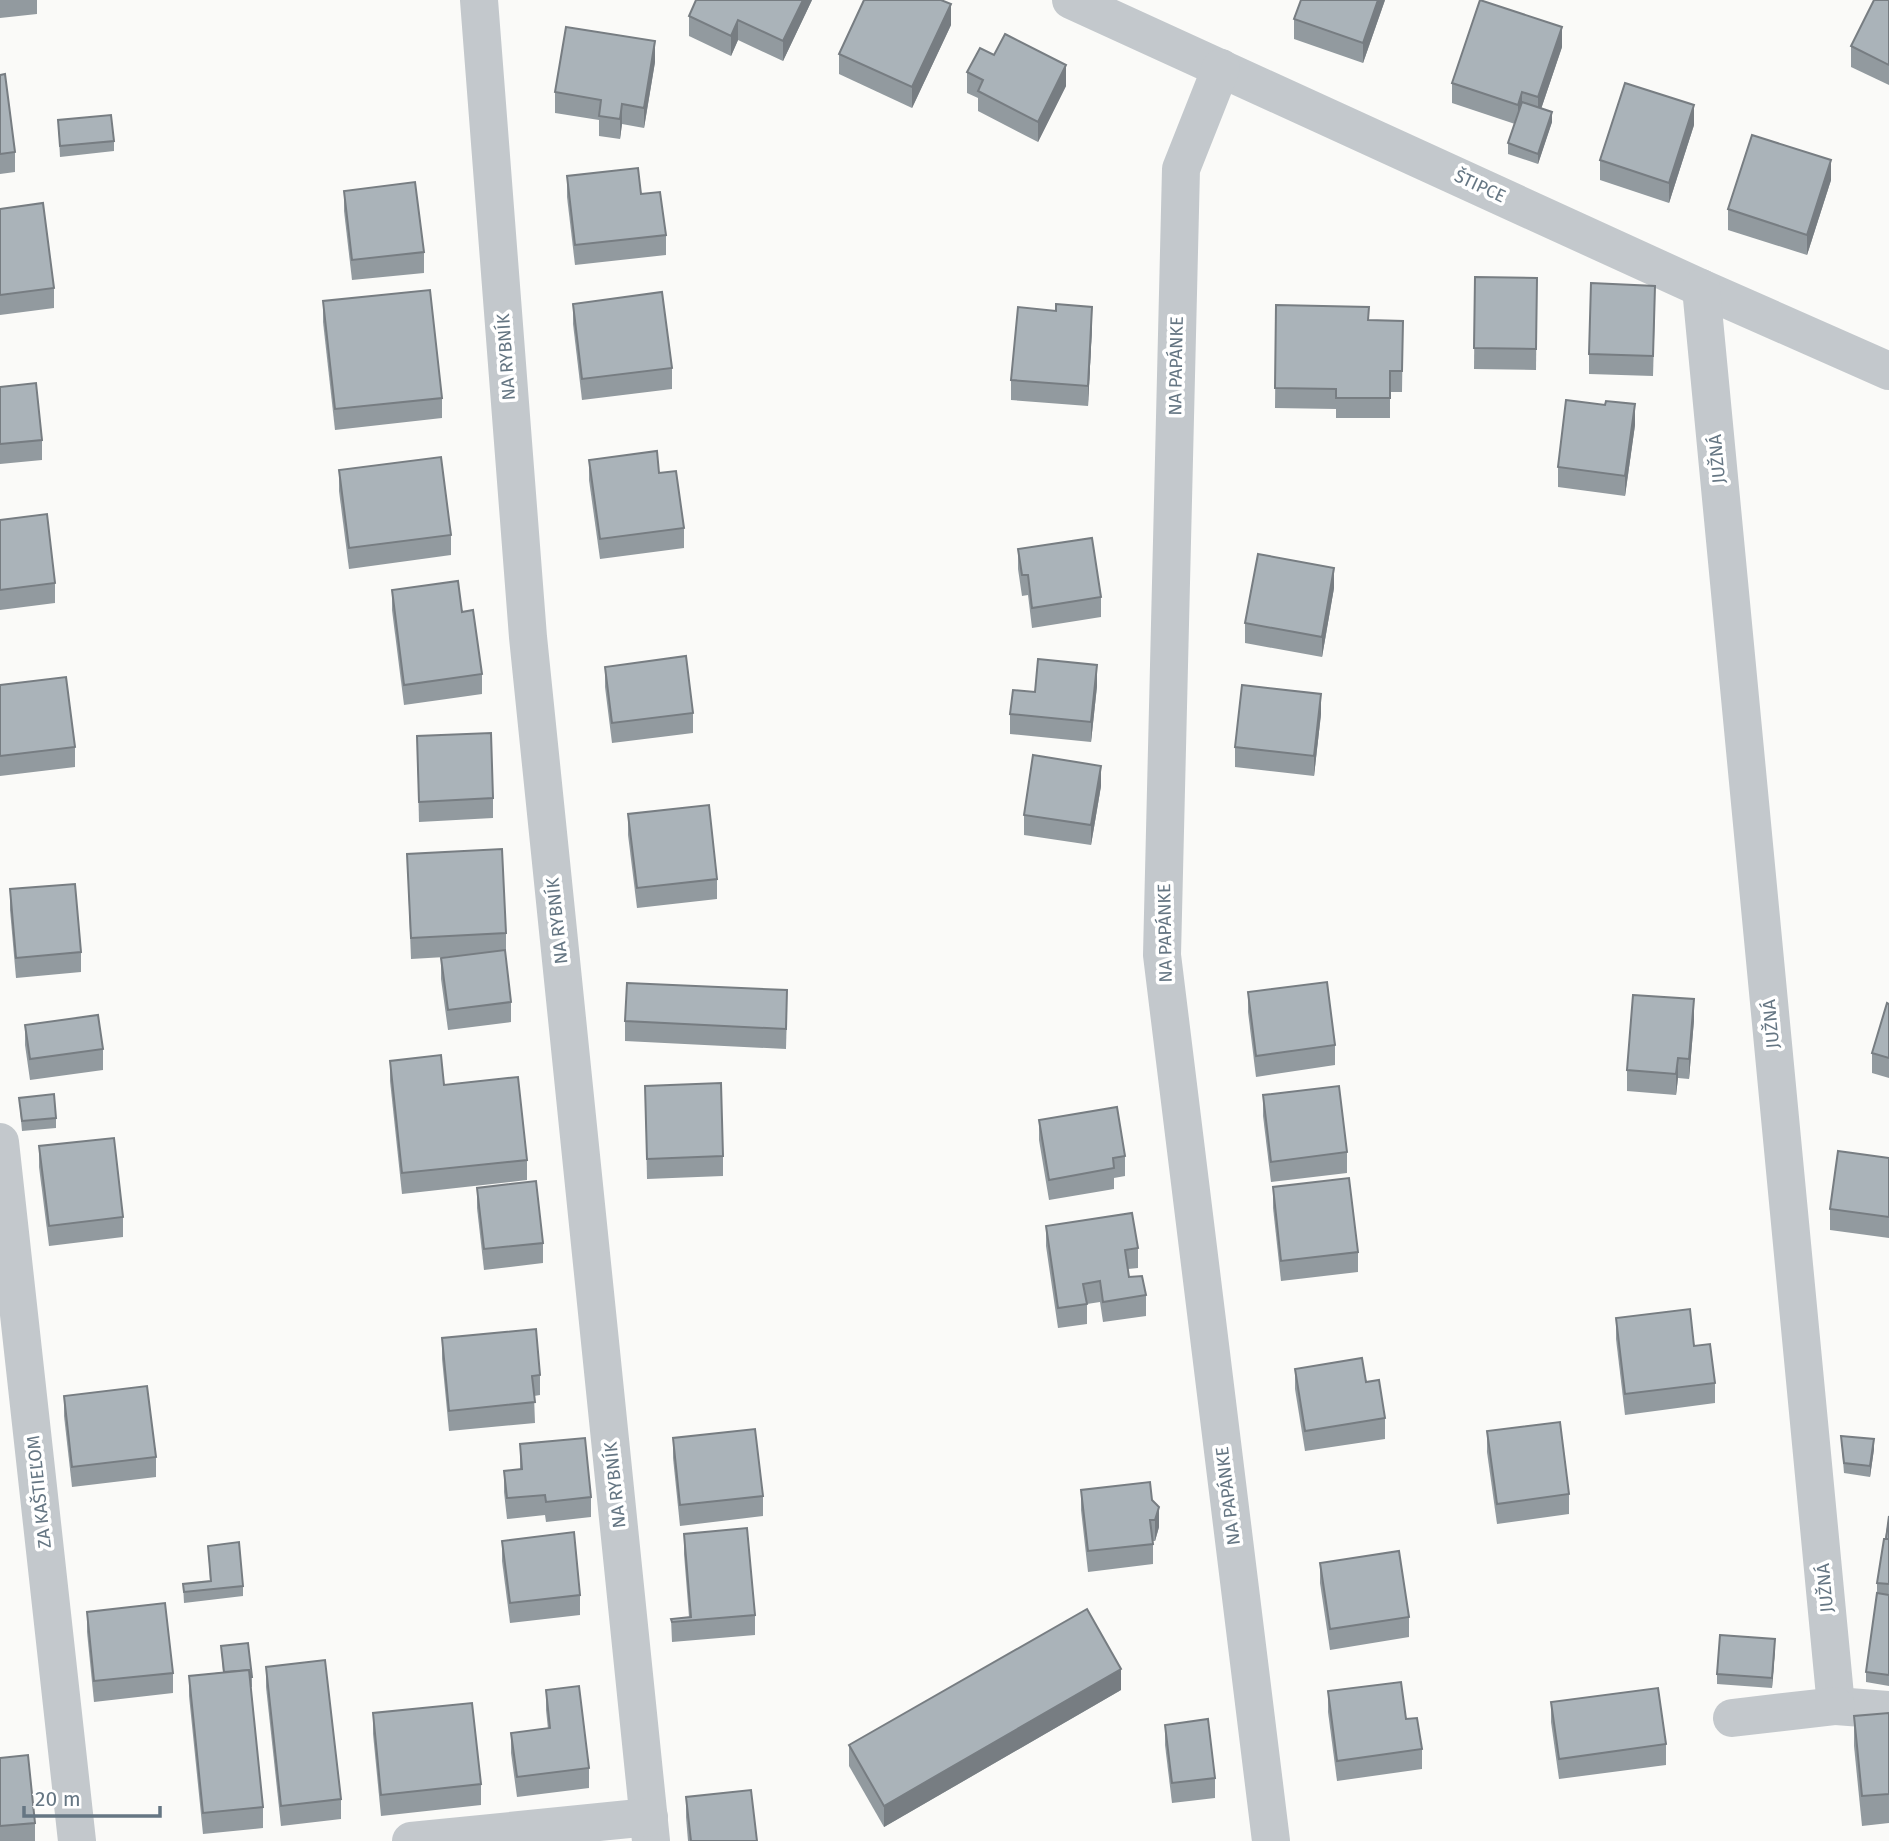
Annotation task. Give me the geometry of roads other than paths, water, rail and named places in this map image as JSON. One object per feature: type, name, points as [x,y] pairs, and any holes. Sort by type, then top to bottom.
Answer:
[{"type":"street","name":"NA RYBNÍK","points":[[479,0],[528,637],[650,1829]]},
{"type":"street","name":"ŠTIPCE","points":[[1071,0],[1889,371]]},
{"type":"street","name":"NA PAPÁNKE","points":[[1221,68],[1181,169],[1162,956],[1271,1841]]},
{"type":"street","name":"JUŽNÁ","points":[[1701,288],[1836,1706]]},
{"type":"street","name":"ZA KAŠTIEĽOM","points":[[0,1142],[77,1841]]},
{"type":"street","points":[[1732,1718],[1836,1706],[1889,1710]]},
{"type":"street","points":[[411,1841],[650,1829]]}]
